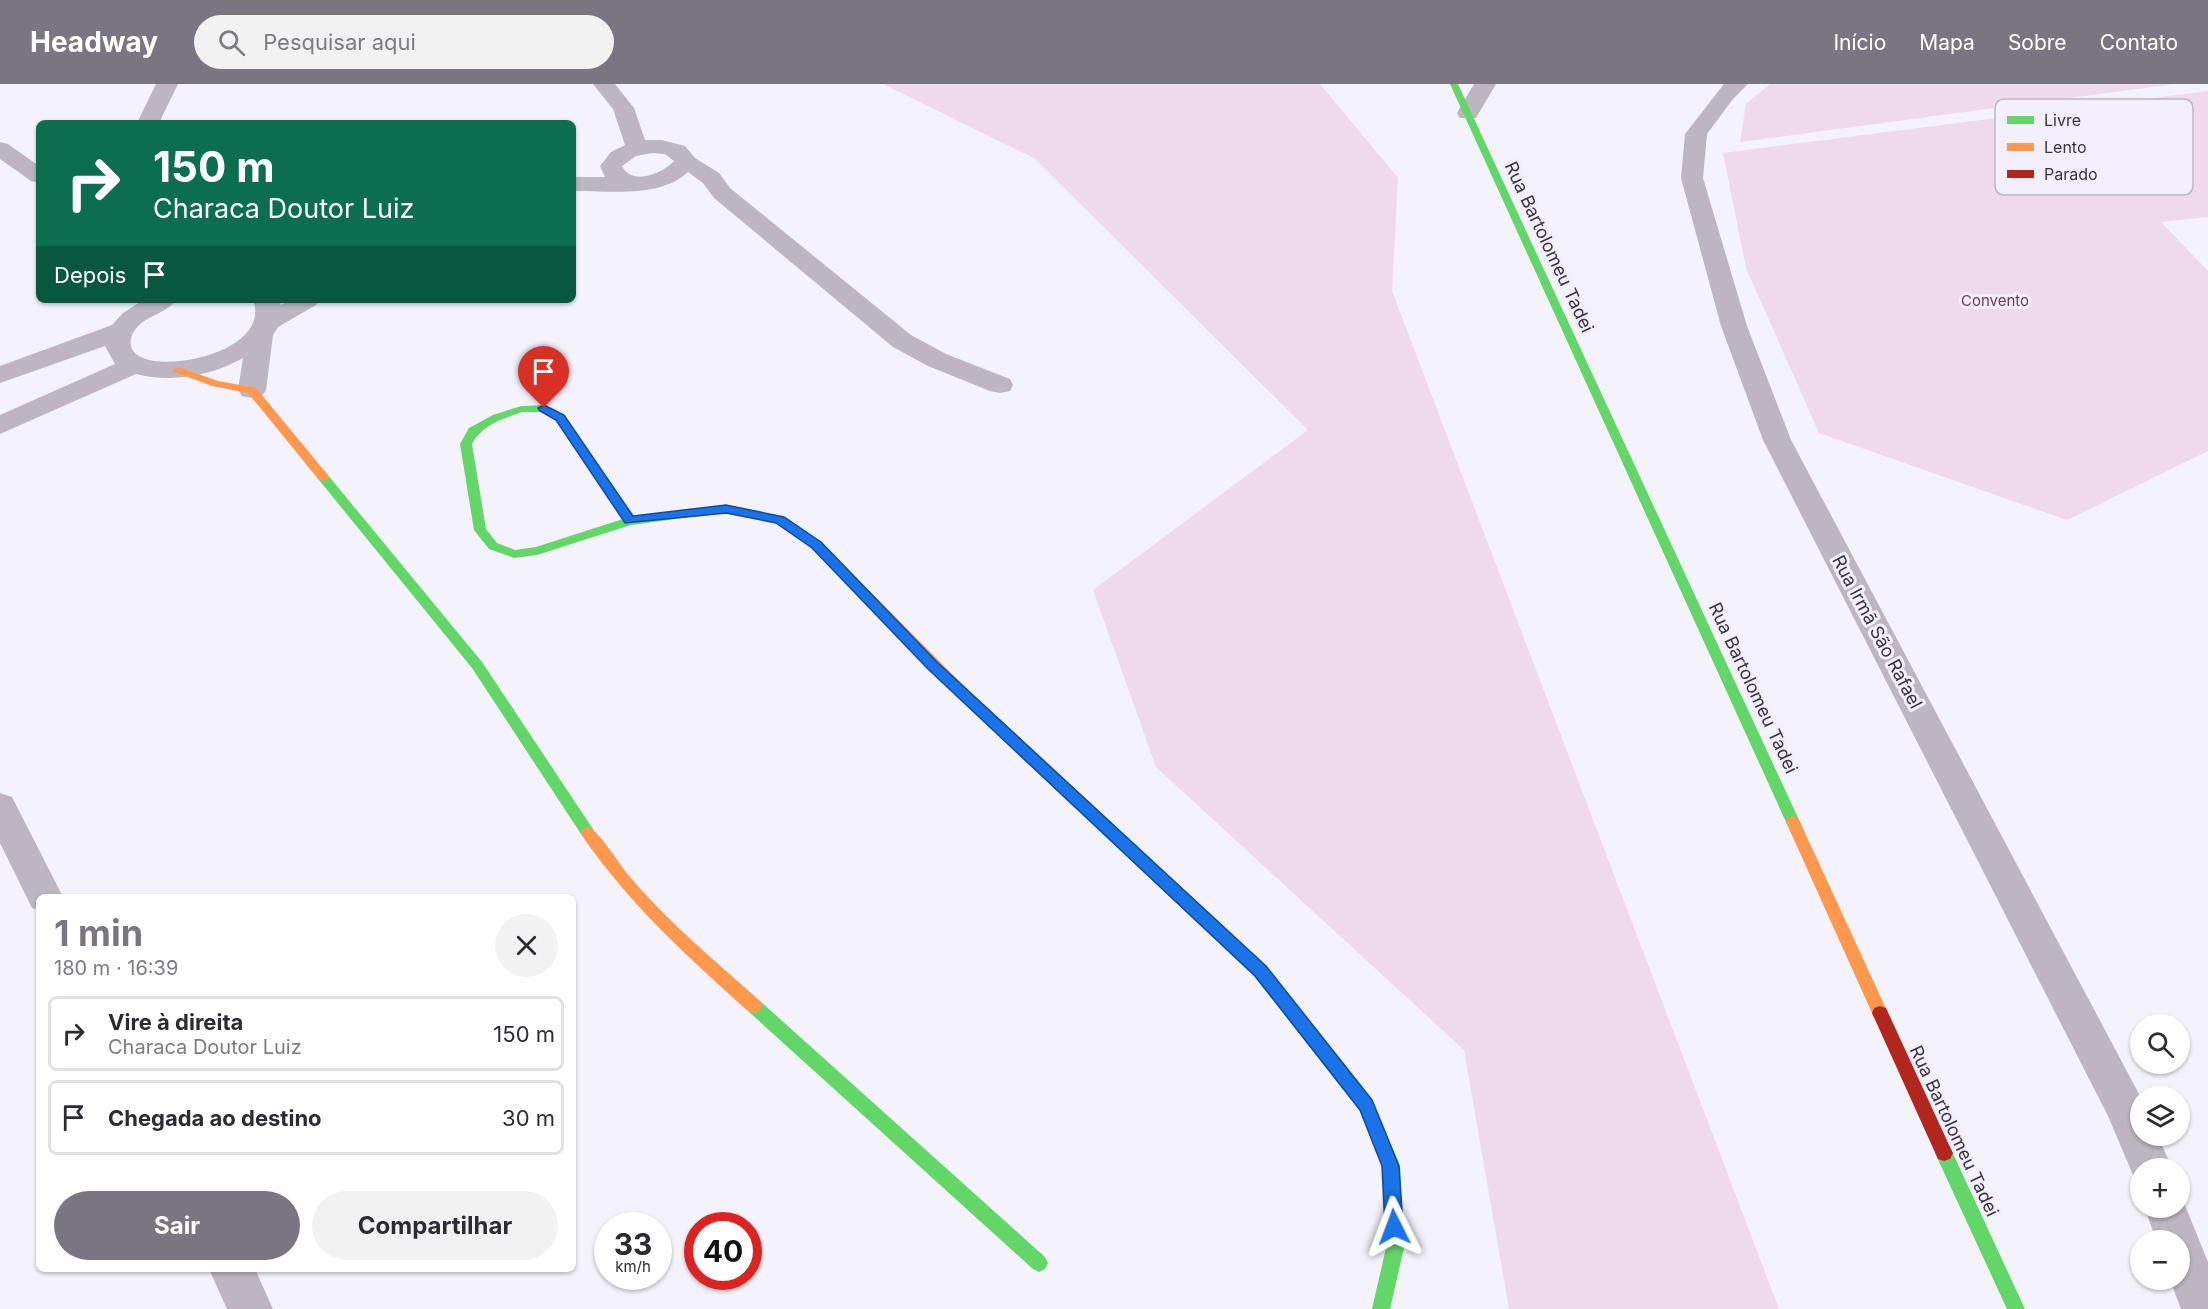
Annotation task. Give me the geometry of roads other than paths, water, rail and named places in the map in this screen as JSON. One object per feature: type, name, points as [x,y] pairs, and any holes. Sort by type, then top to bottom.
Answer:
[{"type":"street","points":[[149,120],[167,84]]},
{"type":"street","points":[[604,84],[623,108],[637,148]]},
{"type":"street","name":"Rua Bartolomeu Tadei","points":[[1454,84],[2016,1309]]},
{"type":"street","points":[[1468,113],[1485,84]]},
{"type":"street","name":"Rua Irmã São Rafael","points":[[1737,84],[1725,94],[1696,134],[1692,178],[1734,326],[1777,440],[2125,1107],[2147,1158]]},
{"type":"street","points":[[576,178],[637,148],[651,146],[677,150],[684,155],[685,162]]},
{"type":"street","points":[[0,149],[36,174]]},
{"type":"street","points":[[615,159],[611,166],[613,174],[631,183]]},
{"type":"street","points":[[660,181],[672,176],[685,162]]},
{"type":"street","points":[[685,162],[703,170],[714,180],[722,193],[902,341],[937,360],[999,385]]},
{"type":"street","points":[[576,184],[660,181],[722,193]]},
{"type":"street","points":[[0,375],[156,303]]},
{"type":"street","points":[[123,317],[117,345],[121,356],[134,365],[154,370],[178,370],[210,363],[239,351],[265,319],[300,303]]},
{"type":"street","points":[[252,390],[265,319]]},
{"type":"street","points":[[0,425],[134,365]]},
{"type":"street","points":[[178,370],[216,384],[252,390],[477,665],[609,865],[668,929],[1039,1263]]},
{"type":"street","points":[[630,520],[560,417],[544,408],[521,409],[497,417],[474,431],[466,444],[480,530],[493,546],[514,554],[537,551],[630,520],[726,509],[780,520],[817,545],[933,665],[1260,971],[1366,1106],[1390,1166],[1395,1248],[1382,1309]]},
{"type":"street","points":[[0,807],[44,894]]},
{"type":"street","points":[[232,1272],[251,1309]]},
{"type":"street","points":[[2190,1273],[2203,1309]]},
{"type":"park label","name":"Convento","points":[[1995,301]]}]
